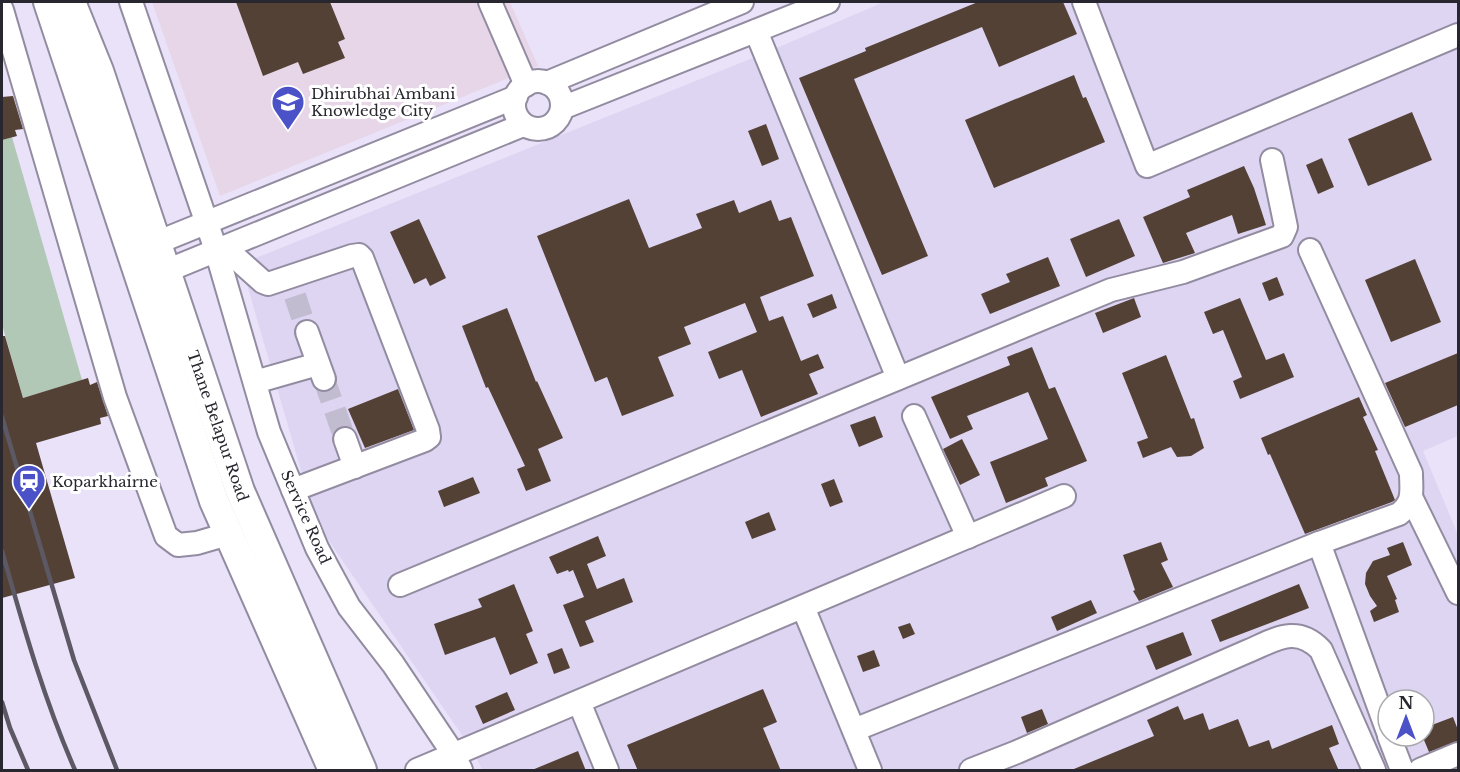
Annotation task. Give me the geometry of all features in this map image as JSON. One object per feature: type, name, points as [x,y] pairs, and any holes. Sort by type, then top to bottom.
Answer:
[{"type":"main road","points":[[33,2],[86,75]]},
{"type":"main road","points":[[48,2],[86,75]]},
{"type":"main road","points":[[70,2],[86,75]]},
{"type":"main road","points":[[84,2],[86,75]]},
{"type":"main road","name":"Thane Belapur Road","points":[[86,75],[156,243],[240,491],[362,771]]},
{"type":"main road","name":"Thane Belapur Road","points":[[86,75],[214,501],[333,771]]},
{"type":"street","name":"Service Road","points":[[130,2],[216,250],[269,432],[317,548],[349,607],[393,664],[457,763]]},
{"type":"street","points":[[490,2],[530,88]]},
{"type":"street","points":[[156,243],[742,2]]},
{"type":"street","points":[[562,108],[828,2]]},
{"type":"street","points":[[1084,2],[1147,166],[1458,35]]},
{"type":"street","points":[[2,10],[115,397],[166,536],[178,545],[197,543],[228,534]]},
{"type":"street","points":[[756,31],[898,378]]},
{"type":"street","points":[[166,271],[523,125],[540,129],[548,127],[555,122],[562,108],[559,93],[530,88]]},
{"type":"street","points":[[523,125],[515,112],[530,88]]},
{"type":"street","points":[[400,585],[1111,290],[1183,272],[1282,236],[1286,227],[1272,160]]},
{"type":"street","points":[[216,250],[235,257],[266,284],[292,287],[352,256],[359,255],[428,430],[429,437],[425,440],[293,490]]},
{"type":"street","points":[[1310,250],[1410,473],[1412,499],[1458,593]]},
{"type":"street","points":[[255,382],[321,371],[308,333]]},
{"type":"street","points":[[914,416],[968,537]]},
{"type":"street","points":[[345,440],[355,467]]},
{"type":"street","points":[[417,771],[457,763],[579,702],[1064,496]]},
{"type":"street","points":[[854,730],[1319,543],[1399,514],[1412,499]]},
{"type":"street","points":[[1319,543],[1376,699]]},
{"type":"street","points":[[803,607],[870,771]]},
{"type":"street","points":[[977,769],[1246,652],[1294,635],[1304,636],[1321,650],[1374,771]]},
{"type":"street","points":[[579,702],[607,771]]},
{"type":"street","points":[[1394,748],[1402,771]]},
{"type":"street","points":[[1420,771],[1458,754]]},
{"type":"shaded area","name":"Dhirubhai Ambani Knowledge City","points":[[152,2],[510,2],[538,66],[220,196]]},
{"type":"shaded area","points":[[884,2],[1458,2],[1458,436],[1423,451],[1458,535],[1458,770],[482,770],[475,754],[316,522],[241,264],[760,55]]},
{"type":"green space","points":[[12,137],[82,380],[23,398],[2,324],[2,140]]},
{"type":"building","points":[[236,2],[330,2],[345,39],[338,42],[345,58],[303,74],[298,62],[263,76]]},
{"type":"building","points":[[978,2],[1063,2],[1077,34],[999,67],[982,27],[854,79],[928,256],[882,275],[799,78],[866,51],[865,48]]},
{"type":"building","points":[[1074,75],[1105,142],[994,188],[965,120]]},
{"type":"building","points":[[13,96],[23,129],[15,130],[17,136],[2,140],[2,97]]},
{"type":"building","points":[[1412,112],[1432,160],[1368,186],[1348,139]]},
{"type":"building","points":[[766,124],[779,159],[762,166],[748,131]]},
{"type":"building","points":[[1322,158],[1334,187],[1318,194],[1306,165]]},
{"type":"building","points":[[1244,166],[1266,225],[1238,234],[1232,215],[1186,233],[1195,253],[1163,263],[1143,217],[1190,197],[1187,190]]},
{"type":"building","points":[[629,199],[649,248],[702,228],[696,214],[734,200],[739,213],[771,200],[779,221],[791,217],[814,276],[760,297],[769,321],[783,316],[801,361],[818,354],[824,368],[809,374],[818,394],[761,417],[742,370],[719,379],[708,352],[757,332],[745,303],[684,327],[691,344],[658,357],[674,396],[622,416],[607,377],[595,382],[537,236]]},
{"type":"building","points":[[419,219],[446,278],[430,286],[426,278],[414,284],[390,232]]},
{"type":"building","points":[[1119,219],[1135,256],[1086,277],[1070,239]]},
{"type":"building","points":[[1048,257],[1060,286],[990,314],[981,294],[1010,282],[1006,274]]},
{"type":"building","points":[[1415,259],[1441,322],[1391,342],[1365,280]]},
{"type":"building","points":[[1277,277],[1284,295],[1269,301],[1262,283]]},
{"type":"building","points":[[832,294],[837,308],[813,318],[807,304]]},
{"type":"building","points":[[1134,298],[1141,317],[1103,333],[1095,313]]},
{"type":"building","points":[[1240,298],[1266,360],[1284,353],[1294,377],[1240,399],[1233,381],[1242,377],[1223,330],[1213,334],[1204,312]]},
{"type":"building","points":[[507,308],[536,382],[563,438],[538,449],[551,481],[526,491],[517,469],[525,466],[488,387],[486,388],[462,326]]},
{"type":"building","name":"Koparkhairne","points":[[2,336],[5,336],[23,398],[88,378],[90,385],[97,382],[108,416],[100,418],[101,424],[36,443],[75,578],[2,598]]},
{"type":"building","points":[[1032,347],[1049,389],[1055,387],[1087,461],[1045,478],[1048,486],[1006,503],[990,462],[1048,439],[1028,392],[967,416],[973,429],[950,439],[931,397],[1010,365],[1007,357]]},
{"type":"building","points":[[1458,353],[1458,405],[1405,427],[1385,383]]},
{"type":"building","points":[[1166,355],[1191,419],[1194,418],[1204,448],[1191,456],[1177,457],[1171,447],[1143,458],[1137,442],[1148,438],[1122,373]]},
{"type":"building","points":[[398,389],[414,430],[365,448],[348,409]]},
{"type":"building","points":[[1359,397],[1367,415],[1363,417],[1378,450],[1375,451],[1395,500],[1305,534],[1261,438]]},
{"type":"building","points":[[875,416],[883,437],[859,447],[850,425]]},
{"type":"building","points":[[962,439],[980,475],[960,485],[943,449]]},
{"type":"building","points":[[473,477],[480,493],[444,507],[438,491]]},
{"type":"building","points":[[834,479],[843,502],[830,507],[821,484]]},
{"type":"building","points":[[769,512],[776,530],[752,539],[745,522]]},
{"type":"building","points":[[598,536],[606,556],[587,564],[597,589],[624,578],[633,602],[585,621],[594,642],[580,647],[563,605],[584,597],[573,570],[557,574],[549,557]]},
{"type":"building","points":[[1161,542],[1168,560],[1161,563],[1173,587],[1139,601],[1133,591],[1135,590],[1123,555]]},
{"type":"building","points":[[1403,542],[1412,565],[1387,576],[1397,599],[1395,600],[1399,612],[1374,622],[1370,611],[1377,606],[1365,584],[1366,573],[1373,561],[1390,555],[1387,548]]},
{"type":"building","points":[[514,584],[533,631],[526,634],[538,663],[510,675],[495,637],[445,655],[434,624],[482,607],[478,599]]},
{"type":"building","points":[[1299,584],[1309,608],[1220,642],[1211,620]]},
{"type":"building","points":[[1091,600],[1097,613],[1057,631],[1051,617]]},
{"type":"building","points":[[910,623],[915,634],[903,639],[898,627]]},
{"type":"building","points":[[1183,632],[1192,655],[1156,670],[1146,646]]},
{"type":"building","points":[[562,648],[570,668],[554,674],[547,654]]},
{"type":"building","points":[[874,650],[880,666],[863,672],[857,656]]},
{"type":"building","points":[[763,689],[777,722],[763,728],[781,771],[638,771],[627,745]]},
{"type":"building","points":[[507,692],[515,710],[483,724],[475,706]]},
{"type":"building","points":[[1178,706],[1184,720],[1203,713],[1209,730],[1238,719],[1249,747],[1269,740],[1272,749],[1332,725],[1339,744],[1329,748],[1339,771],[1069,771],[1154,736],[1147,720]]},
{"type":"building","points":[[1042,709],[1048,724],[1027,733],[1021,717]]},
{"type":"building","points":[[1453,717],[1458,730],[1458,741],[1429,752],[1427,748],[1436,748],[1436,723]]},
{"type":"building","points":[[578,751],[586,771],[532,771],[532,770]]},
{"type":"tunnel","points":[[295,296],[307,332]]},
{"type":"tunnel","points":[[324,379],[345,439]]},
{"type":"railway","points":[[2,417],[74,660],[117,770]]},
{"type":"railway","points":[[2,551],[44,689],[75,770]]},
{"type":"railway","points":[[2,702],[10,728],[28,770]]},
{"type":"place","name":"Dhirubhai Ambani Knowledge City","points":[[288,131]]},
{"type":"place","name":"Koparkhairne","points":[[29,510]]}]
